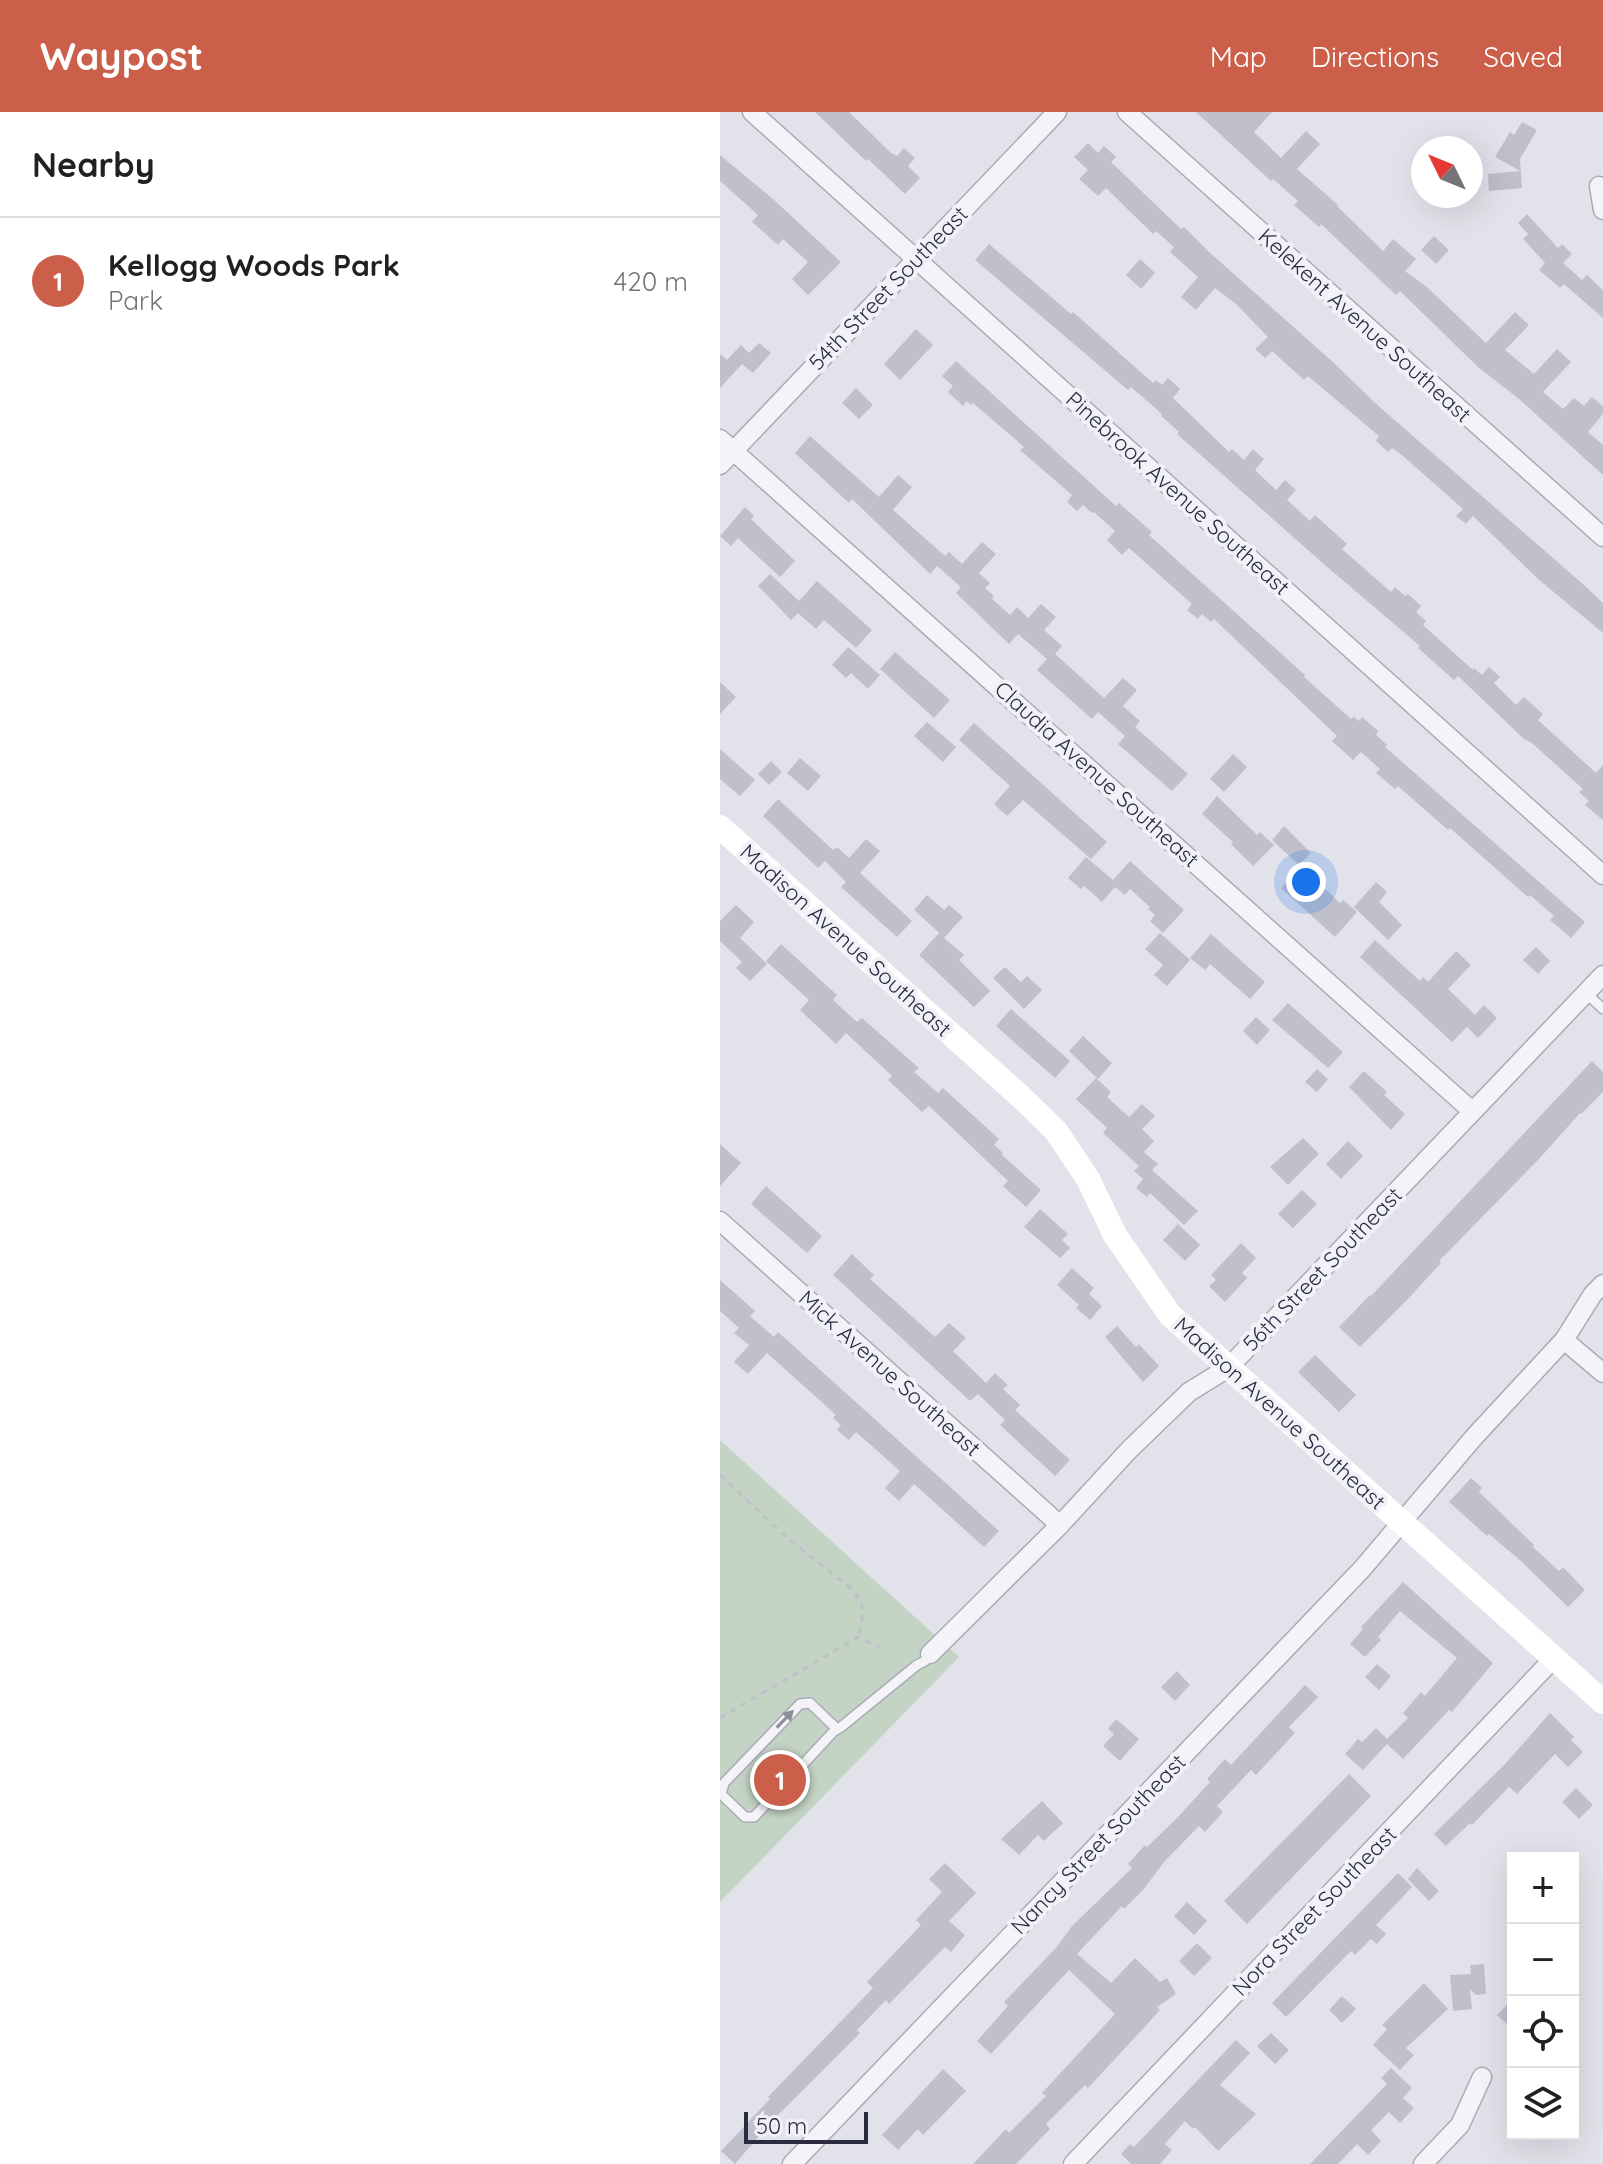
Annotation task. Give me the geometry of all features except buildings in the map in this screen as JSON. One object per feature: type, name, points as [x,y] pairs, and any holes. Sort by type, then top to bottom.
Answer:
[{"type":"street","name":"Pinebrook Avenue Southeast","points":[[752,112],[1603,875]]},
{"type":"street","name":"54th Street Southeast","points":[[724,452],[1057,112]]},
{"type":"street","name":"Kelekent Avenue Southeast","points":[[1127,112],[1603,537]]},
{"type":"street","points":[[1599,186],[1603,210]]},
{"type":"street","name":"Claudia Avenue Southeast","points":[[724,452],[1472,1111]]},
{"type":"street","name":"Madison Avenue Southeast","points":[[720,827],[1056,1131],[1088,1179],[1115,1235],[1170,1315],[1603,1702]]},
{"type":"street","name":"56th Street Southeast","points":[[930,1654],[1189,1392],[1228,1368],[1603,975]]},
{"type":"street","name":"Mick Avenue Southeast","points":[[720,1221],[1060,1525]]},
{"type":"street","name":"Nancy Street Southeast","points":[[792,2164],[1362,1569],[1475,1436],[1564,1340],[1593,1294],[1603,1284]]},
{"type":"street","points":[[1564,1340],[1603,1373]]},
{"type":"street","name":"Nora Street Southeast","points":[[1073,2164],[1554,1658]]},
{"type":"street","points":[[1423,2164],[1460,2125],[1482,2077]]},
{"type":"lane","points":[[1586,993],[1603,1009]]},
{"type":"lane","points":[[837,1729],[810,1703],[800,1704],[720,1788],[721,1794],[745,1817],[754,1817],[837,1729],[930,1654]]},
{"type":"path","points":[[720,1475],[784,1535],[853,1590],[862,1605],[858,1637],[720,1718]]},
{"type":"path","points":[[858,1637],[881,1648]]},
{"type":"green space","points":[[720,1440],[959,1657],[720,1902]]},
{"type":"place","name":"Kellogg Woods Park","points":[[780,1780]]}]
